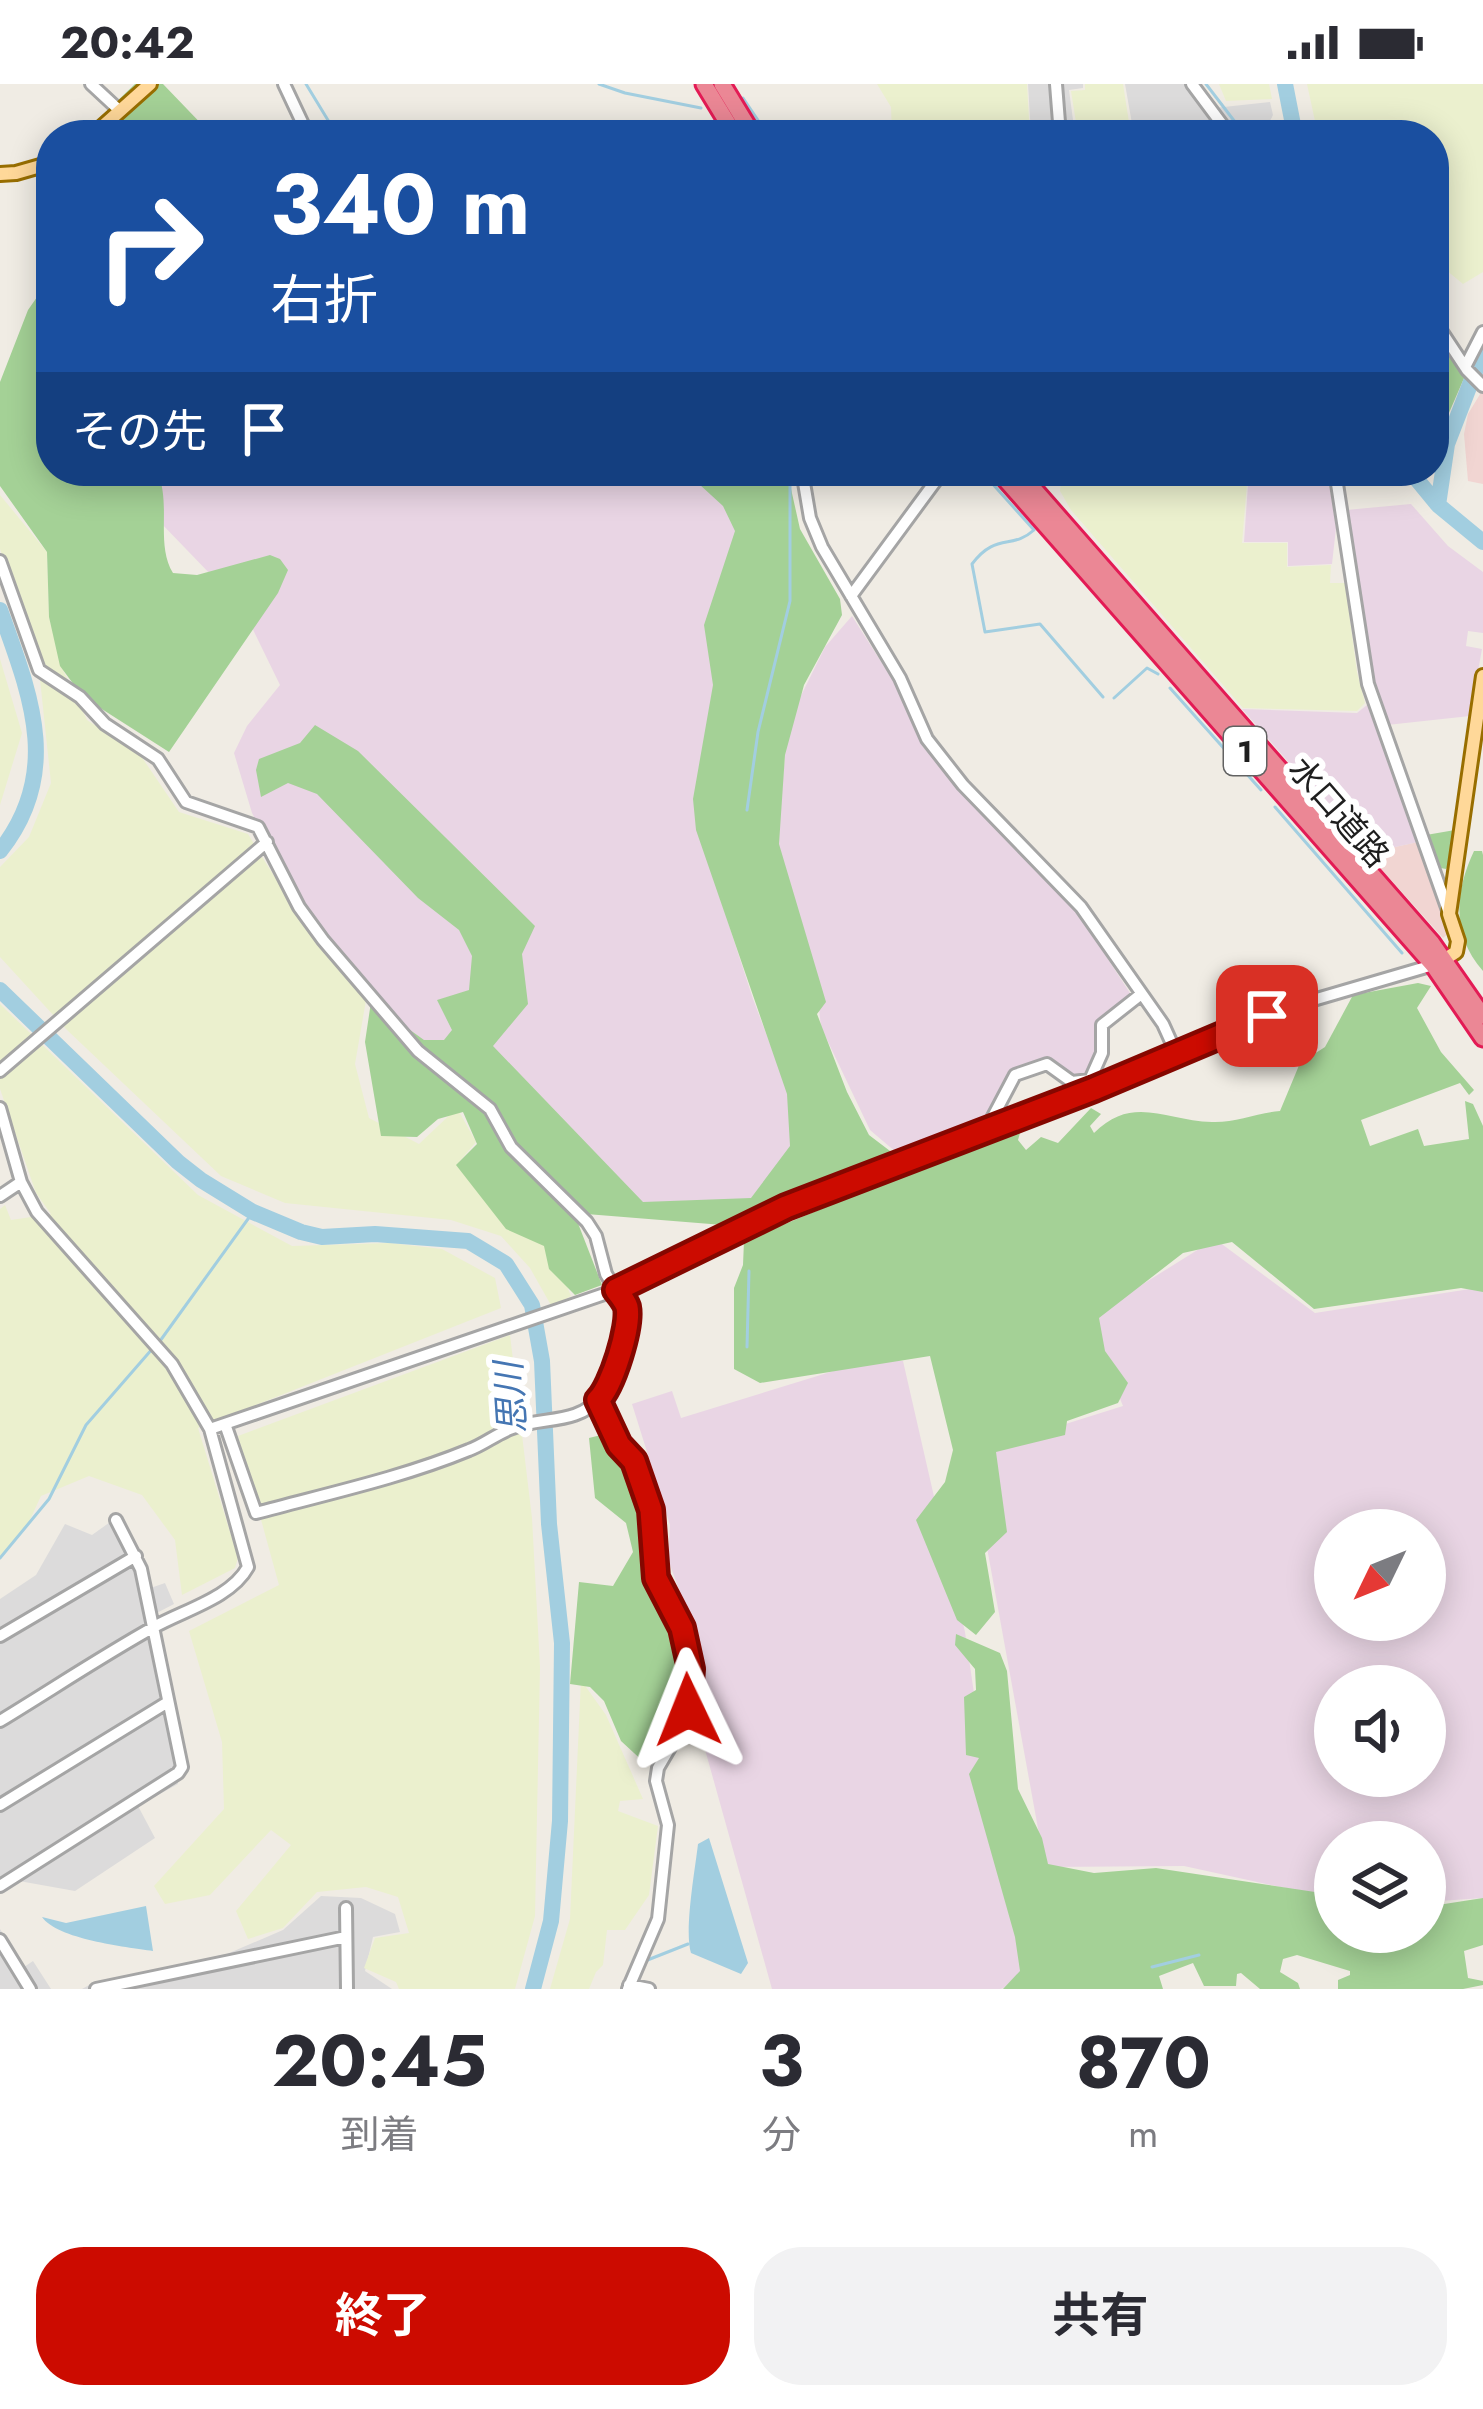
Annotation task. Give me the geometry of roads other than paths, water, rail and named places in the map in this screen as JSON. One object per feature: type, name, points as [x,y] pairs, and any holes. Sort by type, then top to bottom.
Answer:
[{"type":"highway","points":[[704,84],[726,120]]},
{"type":"highway","points":[[722,84],[744,120]]},
{"type":"highway","name":"水口道路","points":[[1011,486],[1481,1008]]},
{"type":"highway","name":"水口道路","points":[[1031,486],[1440,963],[1483,1038]]},
{"type":"main road","points":[[109,120],[150,84]]},
{"type":"main road","points":[[0,174],[36,167]]},
{"type":"main road","points":[[1440,963],[1456,952],[1458,941],[1449,914],[1483,676]]},
{"type":"street","points":[[91,84],[119,110]]},
{"type":"street","points":[[284,84],[301,120]]},
{"type":"street","points":[[1056,84],[1059,120]]},
{"type":"street","points":[[1192,84],[1219,120]]},
{"type":"street","points":[[1466,368],[1483,332]]},
{"type":"street","points":[[1449,342],[1480,384]]},
{"type":"street","points":[[805,486],[810,518],[900,678],[934,750],[1081,907],[1163,1024],[1177,1055]]},
{"type":"street","points":[[851,596],[932,486]]},
{"type":"street","points":[[1337,486],[1363,663],[1449,914]]},
{"type":"street","points":[[0,561],[39,670],[80,698],[105,724],[158,759],[186,802],[258,826],[299,907],[397,1028],[438,1069],[490,1109],[511,1147],[587,1222],[606,1274],[627,1308],[612,1380],[598,1400],[559,1422],[512,1427],[470,1450],[256,1513],[225,1424]]},
{"type":"street","points":[[0,1071],[266,842]]},
{"type":"street","points":[[210,1429],[616,1290],[786,1207],[1092,1085],[1303,1003],[1440,963]]},
{"type":"street","points":[[1092,1085],[1102,1053],[1102,1025],[1141,995]]},
{"type":"street","points":[[987,1128],[1015,1075],[1047,1064],[1072,1082],[1092,1085]]},
{"type":"street","points":[[0,1108],[10,1189]]},
{"type":"street","points":[[0,1177],[172,1364],[210,1429],[248,1567],[242,1579],[226,1590],[153,1628],[0,1721]]},
{"type":"street","points":[[598,1400],[619,1445],[634,1461],[651,1510],[656,1578],[682,1628],[692,1688],[682,1727],[658,1768],[656,1781],[668,1825],[658,1919],[628,1987],[649,1989]]},
{"type":"street","points":[[0,1886],[178,1773],[182,1766],[136,1556],[116,1520]]},
{"type":"street","points":[[0,1636],[136,1556]]},
{"type":"street","points":[[0,1805],[168,1702]]},
{"type":"street","points":[[346,1908],[347,1989]]},
{"type":"street","points":[[96,1989],[346,1937]]},
{"type":"street","points":[[0,1940],[6,1963],[30,1989]]},
{"type":"water","points":[[709,1838],[748,1963],[741,1974],[691,1953],[689,1916],[698,1844]]},
{"type":"water","points":[[146,1906],[153,1951],[76,1936],[42,1917],[66,1923]]},
{"type":"waterway","points":[[306,84],[328,120]]},
{"type":"waterway","points":[[599,84],[701,108]]},
{"type":"waterway","points":[[1206,84],[1234,120]]},
{"type":"waterway","points":[[1285,84],[1292,120]]},
{"type":"waterway","points":[[743,98],[758,120]]},
{"type":"waterway","points":[[1449,439],[1483,351]]},
{"type":"waterway","points":[[747,810],[758,732],[790,601],[790,486]]},
{"type":"waterway","points":[[994,486],[1034,530],[996,544],[972,564],[985,632],[1040,624],[1103,697]]},
{"type":"waterway","points":[[1422,486],[1483,542]]},
{"type":"waterway","points":[[1438,505],[1441,486]]},
{"type":"waterway","name":"思川","points":[[0,610],[30,702],[36,762],[31,792],[0,851]]},
{"type":"waterway","points":[[1114,698],[1147,668],[1158,674]]},
{"type":"waterway","points":[[1170,688],[1261,790]]},
{"type":"waterway","points":[[1275,807],[1402,953]]},
{"type":"waterway","name":"思川","points":[[0,990],[178,1162],[253,1212],[322,1237],[375,1234],[468,1241],[506,1264],[532,1305],[542,1361],[549,1524],[562,1643],[560,1821],[551,1921],[533,1989]]},
{"type":"waterway","points":[[160,1341],[253,1212]]},
{"type":"waterway","points":[[747,1347],[749,1271]]},
{"type":"waterway","points":[[0,1558],[49,1499],[86,1425],[153,1348]]},
{"type":"waterway","points":[[645,1961],[688,1944]]},
{"type":"waterway","points":[[1152,1967],[1199,1955]]}]
